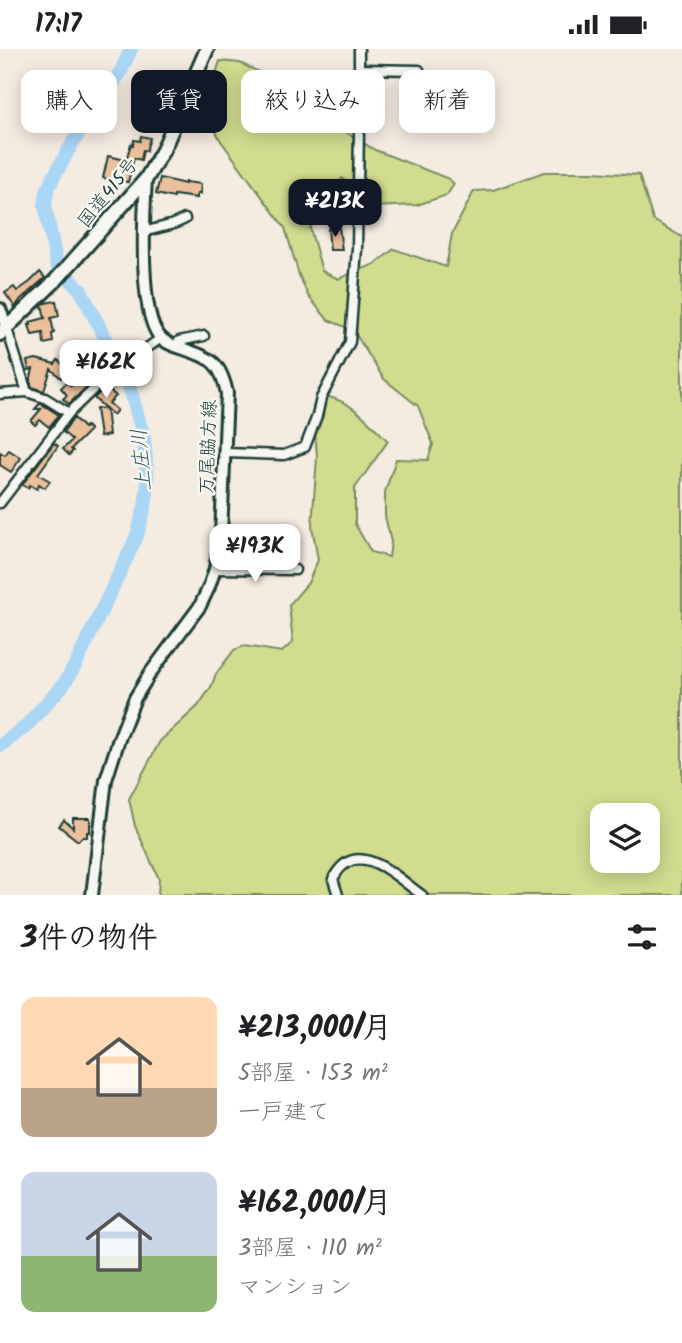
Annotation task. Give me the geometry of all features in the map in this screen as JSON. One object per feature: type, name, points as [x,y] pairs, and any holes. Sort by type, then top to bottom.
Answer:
[{"type":"highway","name":"国道415号","points":[[3,332],[86,248],[146,179],[163,150],[207,49]]},
{"type":"main road","points":[[146,179],[143,232],[147,302],[150,320],[161,338]]},
{"type":"main road","points":[[0,309],[3,332]]},
{"type":"main road","name":"万尾脇方線","points":[[92,895],[106,780],[119,739],[135,698],[200,606],[215,569],[221,535],[227,393],[222,373],[209,359],[161,338]]},
{"type":"street","points":[[225,453],[284,456],[305,447],[321,398],[350,342],[357,248],[359,49]]},
{"type":"street","points":[[359,69],[419,70]]},
{"type":"street","points":[[143,232],[174,225],[186,219]]},
{"type":"street","points":[[3,332],[27,392]]},
{"type":"street","points":[[176,346],[179,341],[204,336]]},
{"type":"street","points":[[0,503],[69,413],[105,378],[161,338]]},
{"type":"street","points":[[0,394],[27,392],[46,398],[69,413]]},
{"type":"street","points":[[215,569],[295,570]]},
{"type":"street","points":[[338,895],[333,879],[337,870],[345,863],[357,859],[385,867],[422,895]]},
{"type":"green space","points":[[220,61],[240,63],[255,70],[241,70],[241,133],[347,133],[375,150],[449,179],[454,184],[447,195],[417,205],[372,207],[342,178],[310,228],[322,271],[338,279],[375,264],[394,249],[446,267],[452,234],[474,191],[493,190],[544,172],[639,175],[653,220],[682,237],[682,895],[158,895],[159,879],[135,826],[129,799],[160,741],[198,706],[216,674],[234,650],[244,646],[282,652],[293,642],[289,605],[308,583],[318,560],[312,526],[317,457],[313,406],[329,397],[338,400],[362,415],[388,441],[355,488],[355,524],[371,552],[389,557],[391,542],[385,516],[385,492],[396,459],[428,460],[433,444],[418,406],[384,379],[353,330],[328,320],[308,296],[285,228],[217,133],[227,133],[227,70],[217,70]]},
{"type":"building","points":[[141,136],[150,138],[141,160],[134,158],[128,182],[103,178],[108,156],[126,160],[131,144],[133,145],[134,140],[140,141]]},
{"type":"building","points":[[160,178],[185,184],[201,184],[200,194],[197,194],[197,198],[174,195],[174,198],[156,194]]},
{"type":"building","points":[[339,227],[342,250],[330,250],[328,229]]},
{"type":"building","points":[[40,272],[45,278],[15,307],[5,293],[14,287],[17,291]]},
{"type":"building","points":[[56,301],[59,316],[51,318],[53,342],[44,344],[43,333],[32,335],[29,325],[30,322],[45,318],[42,305]]},
{"type":"building","points":[[36,359],[55,364],[58,360],[69,370],[61,378],[51,369],[44,391],[32,387],[30,381],[33,369],[29,370],[27,361]]},
{"type":"building","points":[[88,365],[99,375],[69,404],[63,399],[67,395],[61,388],[67,382],[71,386]]},
{"type":"building","points":[[106,387],[116,396],[109,403],[117,410],[113,415],[94,398]]},
{"type":"building","points":[[40,403],[59,415],[49,427],[40,420],[35,425],[31,421],[41,409],[35,409]]},
{"type":"building","points":[[106,408],[109,435],[100,437],[96,409]]},
{"type":"building","points":[[74,418],[90,430],[71,449],[73,451],[69,455],[63,449],[72,440],[63,432]]},
{"type":"building","points":[[54,443],[58,446],[38,474],[50,481],[45,488],[39,484],[37,489],[22,485]]},
{"type":"building","points":[[9,450],[21,458],[11,472],[0,465],[0,452],[5,455]]},
{"type":"building","points":[[73,818],[90,818],[90,832],[87,832],[87,837],[78,841],[59,826],[64,820],[73,828]]},
{"type":"waterway","name":"上庄川","points":[[0,746],[25,727],[64,684],[137,536],[145,506],[148,484],[144,439],[132,395],[80,289],[57,266],[45,206],[47,191],[53,178],[73,142],[121,71],[131,49]]}]
